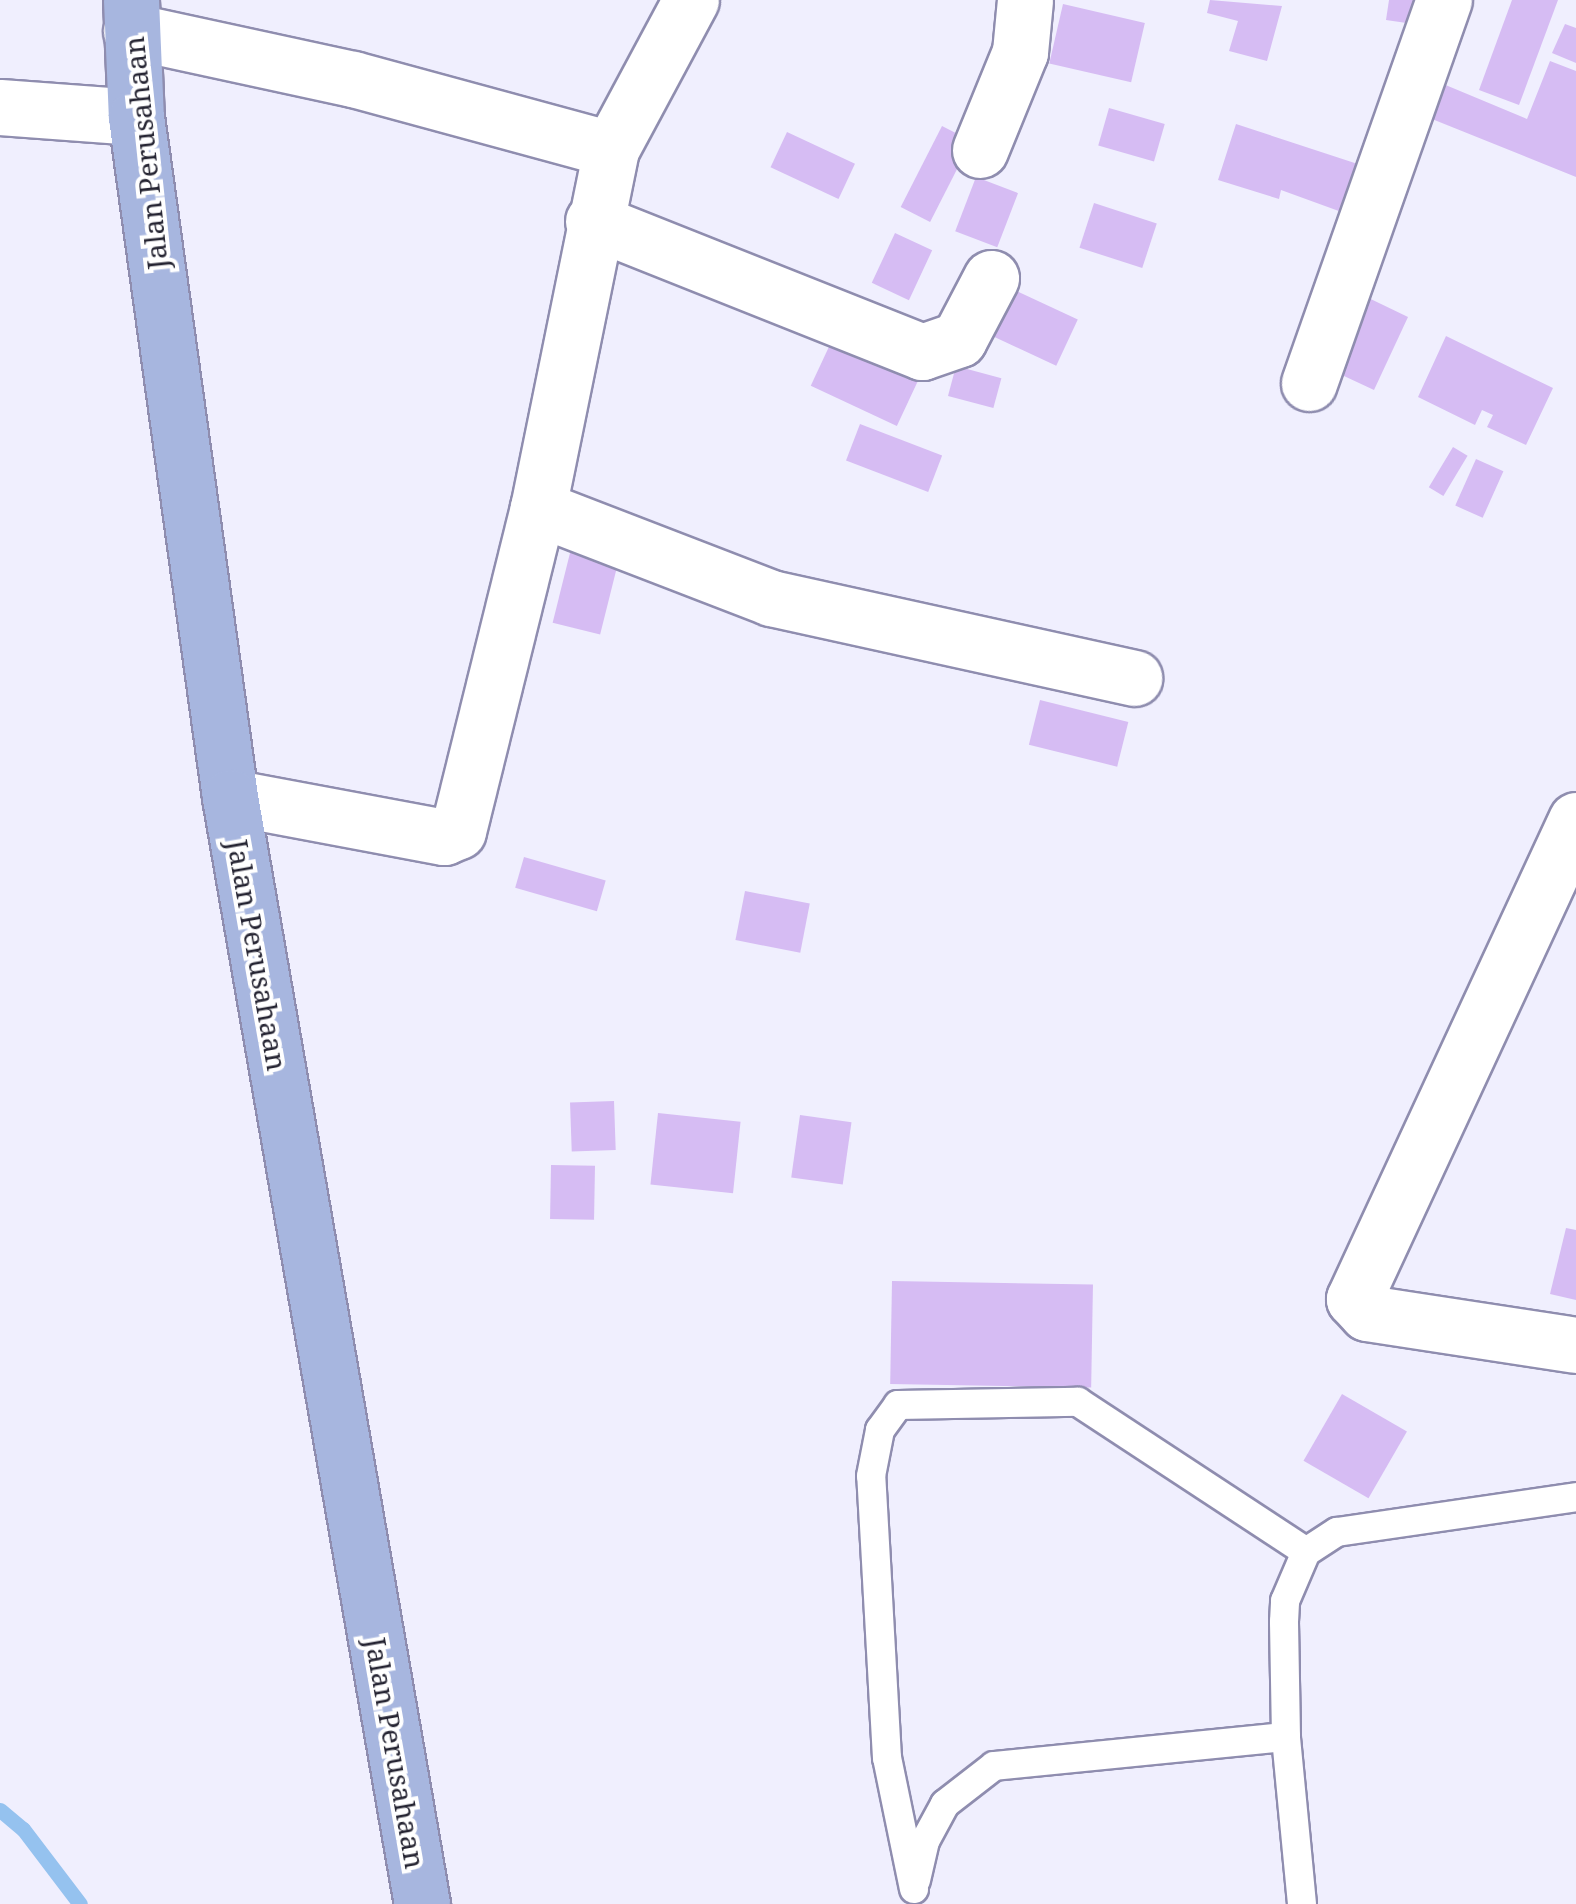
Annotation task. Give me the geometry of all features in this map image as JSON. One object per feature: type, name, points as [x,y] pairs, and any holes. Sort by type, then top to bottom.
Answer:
[{"type":"main road","name":"Jalan Perusahaan","points":[[131,15],[136,117],[230,797],[422,1904]]},
{"type":"street","points":[[230,797],[454,835],[468,803],[538,508],[593,221],[611,149],[690,0]]},
{"type":"street","points":[[980,150],[1020,52],[1025,0]]},
{"type":"street","points":[[1309,384],[1444,0]]},
{"type":"street","points":[[131,15],[611,149]]},
{"type":"street","points":[[0,107],[136,117]]},
{"type":"street","points":[[593,221],[922,352],[959,339],[991,278]]},
{"type":"street","points":[[538,508],[771,598],[1134,678]]},
{"type":"street","points":[[1576,820],[1354,1299],[1367,1313],[1576,1345]]},
{"type":"lane","points":[[914,1896],[887,1758],[871,1476],[880,1430],[898,1405],[1078,1402],[1306,1552]]},
{"type":"lane","points":[[1302,1904],[1286,1737],[1286,1600],[1306,1552],[1337,1532],[1576,1497]]},
{"type":"lane","points":[[914,1896],[925,1842],[944,1804],[994,1766],[1286,1737]]},
{"type":"building","points":[[1210,0],[1282,6],[1267,61],[1229,51],[1238,21],[1207,13]]},
{"type":"building","points":[[1389,0],[1431,0],[1427,26],[1386,20]]},
{"type":"building","points":[[1512,0],[1558,0],[1519,105],[1479,90]]},
{"type":"building","points":[[1063,4],[1145,23],[1131,82],[1049,63]]},
{"type":"building","points":[[1565,24],[1576,28],[1576,63],[1552,53]]},
{"type":"building","points":[[1550,61],[1576,71],[1576,177],[1422,115],[1436,81],[1527,119]]},
{"type":"building","points":[[1109,108],[1165,124],[1154,161],[1098,145]]},
{"type":"building","points":[[1236,124],[1373,169],[1358,218],[1281,190],[1279,199],[1218,180]]},
{"type":"building","points":[[942,126],[971,141],[930,222],[901,207]]},
{"type":"building","points":[[787,132],[855,164],[838,199],[771,167]]},
{"type":"building","points":[[976,177],[1018,193],[997,247],[955,231]]},
{"type":"building","points":[[1094,203],[1157,223],[1142,268],[1079,248]]},
{"type":"building","points":[[895,233],[932,250],[909,300],[872,283]]},
{"type":"building","points":[[1008,287],[1078,320],[1056,366],[986,333]]},
{"type":"building","points":[[1352,290],[1408,317],[1374,390],[1329,369]]},
{"type":"building","points":[[834,336],[920,376],[897,426],[811,386]]},
{"type":"building","points":[[1446,336],[1553,388],[1526,445],[1487,427],[1493,415],[1482,410],[1475,425],[1418,397]]},
{"type":"building","points":[[956,366],[1001,378],[993,408],[948,396]]},
{"type":"building","points":[[860,424],[942,456],[928,492],[846,460]]},
{"type":"building","points":[[1453,447],[1468,456],[1443,496],[1429,487]]},
{"type":"building","points":[[1476,459],[1503,471],[1483,518],[1455,506]]},
{"type":"building","points":[[571,549],[619,561],[600,635],[553,623]]},
{"type":"building","points":[[1040,700],[1128,722],[1117,767],[1029,745]]},
{"type":"building","points":[[524,857],[606,880],[597,911],[515,888]]},
{"type":"building","points":[[745,891],[810,904],[800,953],[735,940]]},
{"type":"building","points":[[614,1101],[616,1150],[572,1152],[570,1103]]},
{"type":"building","points":[[658,1113],[741,1122],[733,1193],[650,1185]]},
{"type":"building","points":[[800,1115],[851,1122],[843,1185],[791,1177]]},
{"type":"building","points":[[551,1165],[595,1166],[594,1220],[550,1219]]},
{"type":"building","points":[[1566,1228],[1576,1230],[1576,1300],[1550,1294]]},
{"type":"building","points":[[892,1281],[1093,1285],[1091,1387],[890,1384]]},
{"type":"building","points":[[1342,1394],[1407,1432],[1368,1498],[1304,1461]]},
{"type":"waterway","points":[[0,1810],[23,1829],[80,1904]]}]
